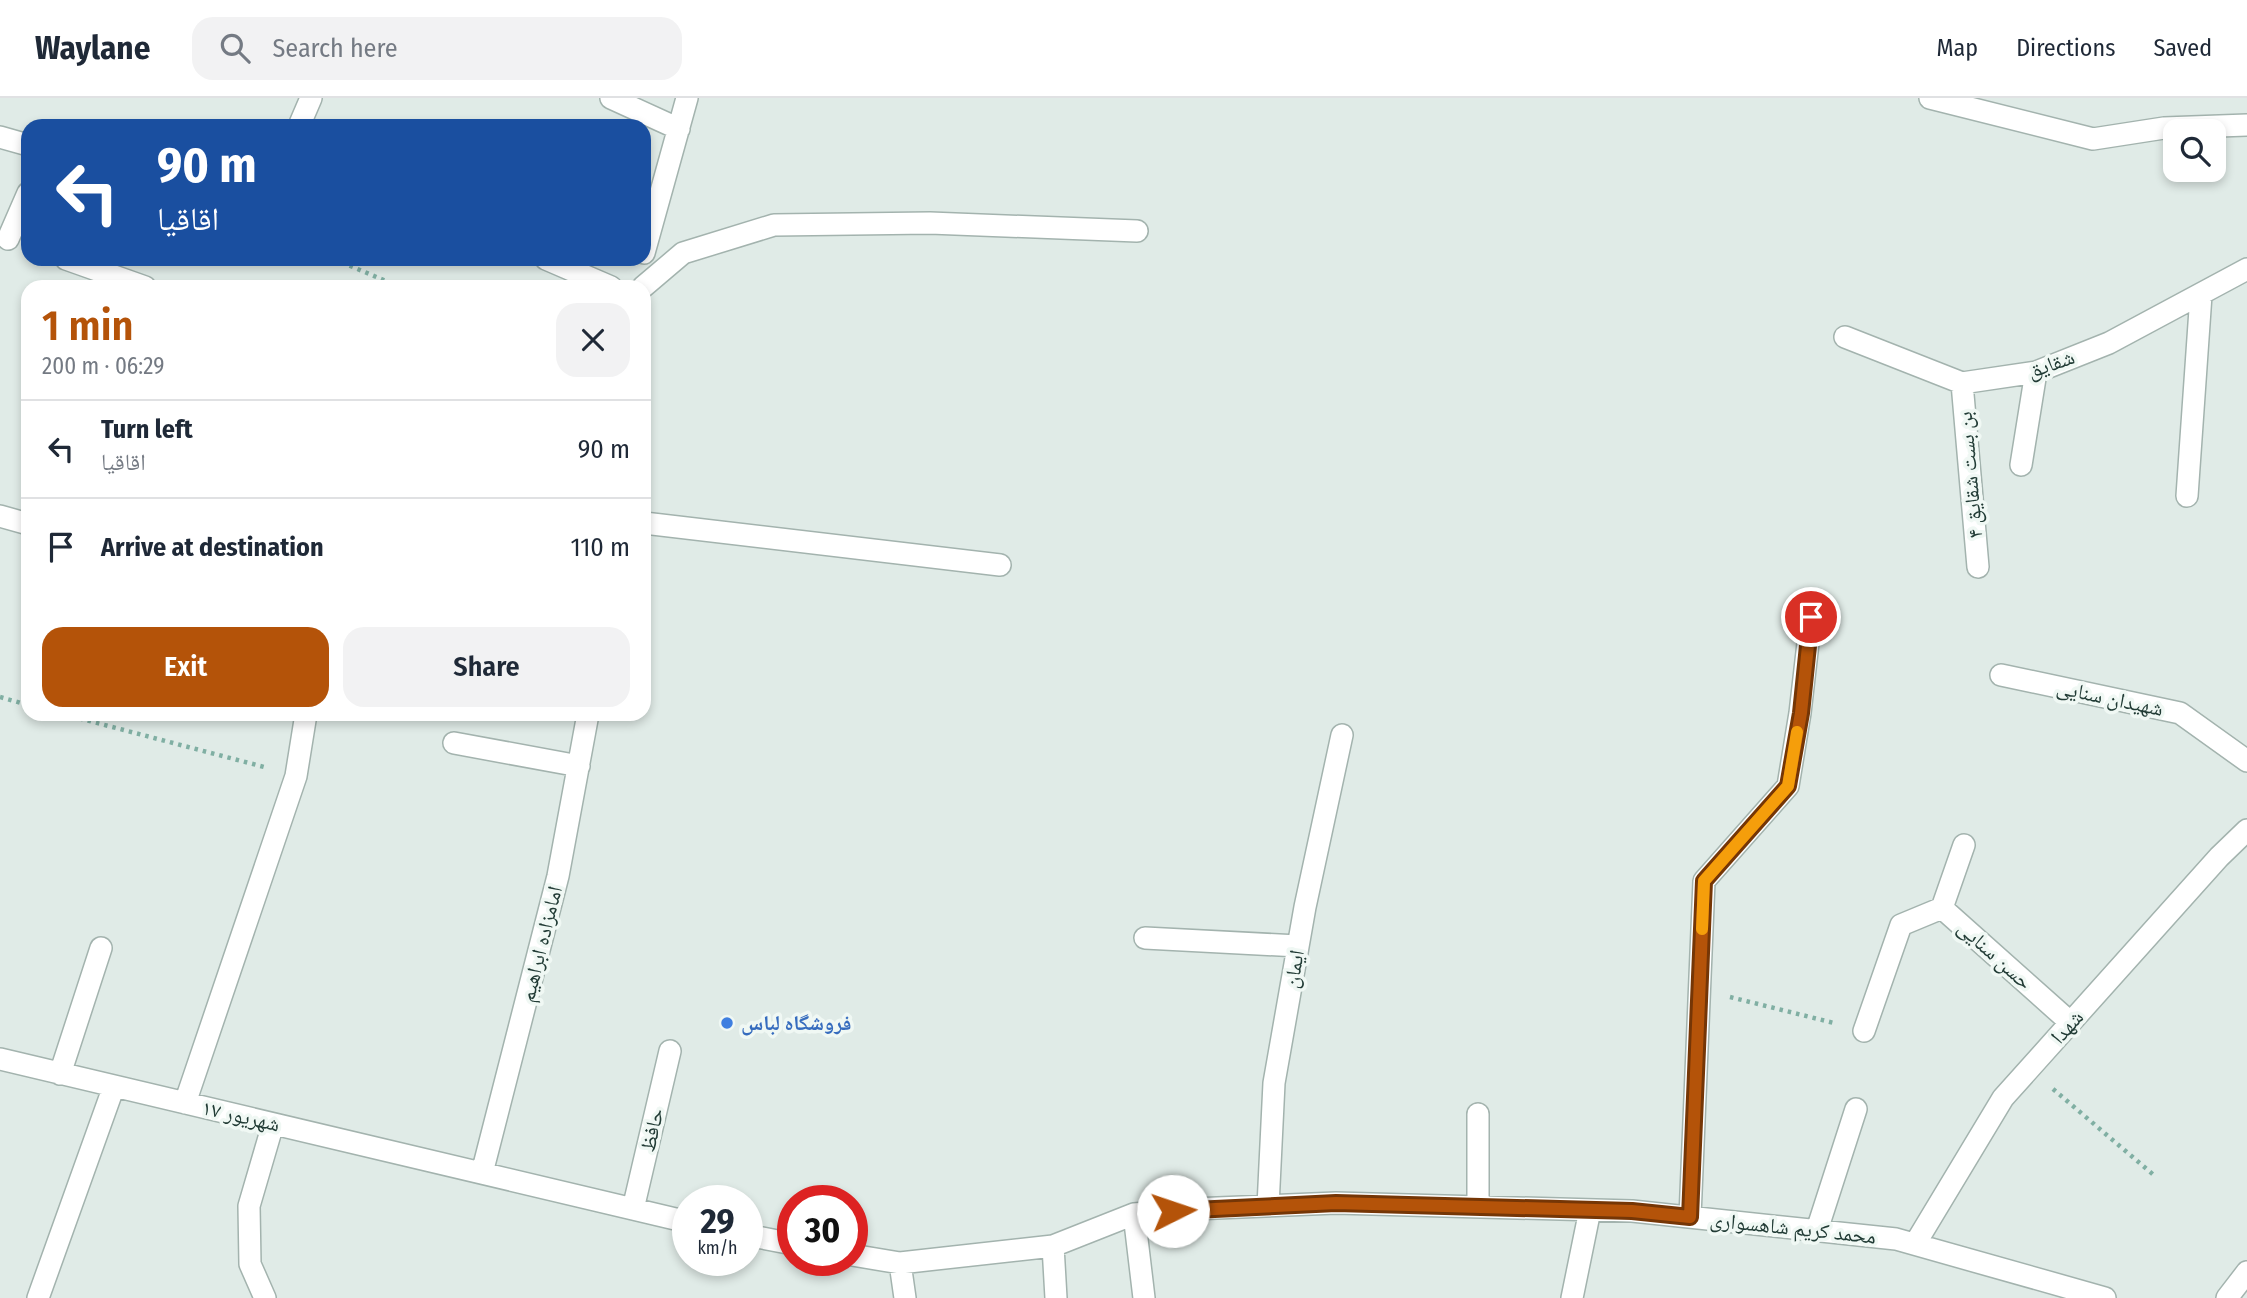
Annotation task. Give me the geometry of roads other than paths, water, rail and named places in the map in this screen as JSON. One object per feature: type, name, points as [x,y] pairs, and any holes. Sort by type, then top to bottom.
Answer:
[{"type":"street","points":[[302,119],[311,98]]},
{"type":"street","points":[[611,98],[679,129]]},
{"type":"street","points":[[651,228],[688,98]]},
{"type":"street","points":[[1930,98],[2094,139],[2164,128],[2247,125]]},
{"type":"street","points":[[0,137],[21,143]]},
{"type":"street","points":[[12,240],[21,214]]},
{"type":"street","points":[[651,280],[684,253],[774,225],[930,223],[1137,231]]},
{"type":"street","points":[[106,266],[132,280]]},
{"type":"street","points":[[562,266],[595,280]]},
{"type":"street","name":"شقایق","points":[[1845,337],[1962,383],[2036,372],[2109,343],[2247,269]]},
{"type":"street","points":[[2187,496],[2201,295]]},
{"type":"street","points":[[2021,465],[2036,372]]},
{"type":"street","name":"بن بست شقایق ۴","points":[[1962,383],[1978,567]]},
{"type":"street","points":[[0,516],[21,522]]},
{"type":"street","points":[[651,524],[1000,565]]},
{"type":"street","points":[[1690,1217],[1704,881],[1788,786],[1801,713],[1811,617]]},
{"type":"street","name":"شهيدان سنايی","points":[[2001,675],[2180,713],[2247,761]]},
{"type":"street","points":[[186,1103],[296,776],[305,721]]},
{"type":"street","name":"امامزاده ابراهیم","points":[[482,1172],[558,876],[587,721]]},
{"type":"street","name":"ایمان","points":[[1268,1206],[1274,1083],[1298,946],[1342,735]]},
{"type":"street","points":[[454,743],[579,766]]},
{"type":"street","name":"شهدا","points":[[1915,1244],[2003,1098],[2219,857],[2247,830]]},
{"type":"street","points":[[1942,908],[1964,845]]},
{"type":"street","name":"حسن سنايی","points":[[1864,1031],[1901,925],[1942,908],[2071,1023]]},
{"type":"street","points":[[1145,938],[1298,946]]},
{"type":"street","points":[[60,1074],[101,948]]},
{"type":"street","name":"حافظ","points":[[633,1209],[670,1051]]},
{"type":"street","name":"۱۷ شهریور","points":[[0,1059],[482,1172]]},
{"type":"street","points":[[38,1298],[114,1086]]},
{"type":"street","points":[[1817,1230],[1856,1109]]},
{"type":"street","points":[[1478,1114],[1478,1207]]},
{"type":"street","points":[[265,1298],[250,1264],[249,1206],[273,1124]]},
{"type":"street","points":[[482,1172],[672,1218]]},
{"type":"street","name":"محمد کریم شاهسواری","points":[[868,1258],[900,1263],[1053,1246],[1134,1214],[1336,1203],[1632,1211],[1896,1239],[2105,1298]]},
{"type":"street","points":[[1572,1298],[1590,1210]]},
{"type":"street","points":[[1134,1214],[1144,1298]]},
{"type":"street","points":[[1053,1246],[1056,1298]]},
{"type":"street","points":[[900,1263],[905,1298]]},
{"type":"street","points":[[2227,1298],[2247,1272]]},
{"type":"place","name":"فروشگاه لباس","points":[[727,1023]]}]
